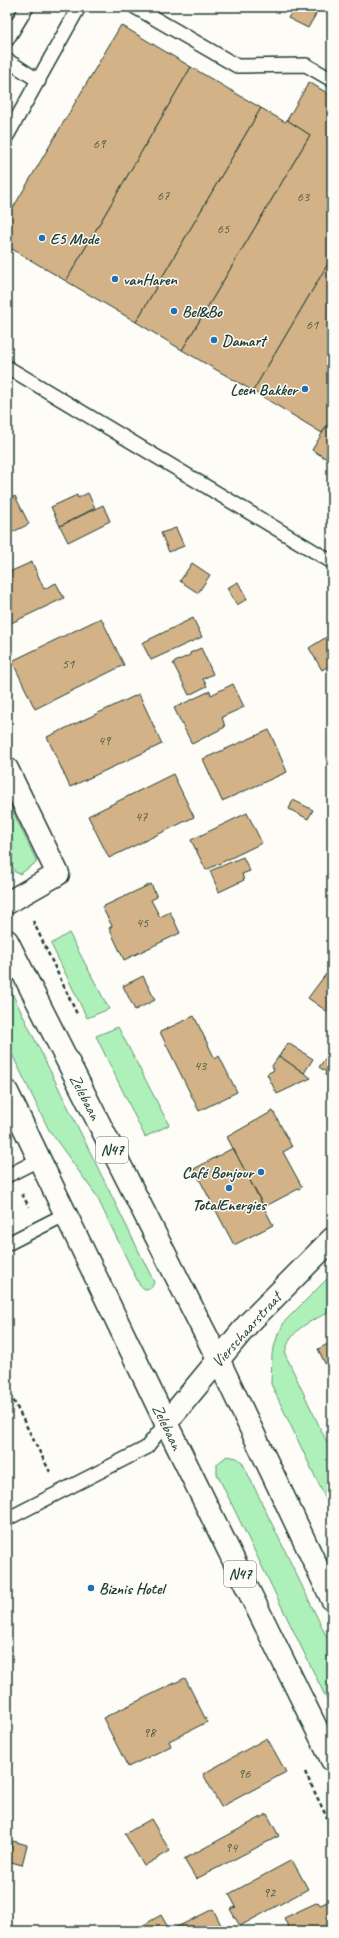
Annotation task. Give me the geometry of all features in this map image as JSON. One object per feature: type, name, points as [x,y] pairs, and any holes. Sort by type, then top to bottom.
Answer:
[{"type":"main road","points":[[7,769],[58,874],[7,903]]},
{"type":"main road","name":"Zelebaan","points":[[7,941],[218,1359],[332,1599]]},
{"type":"main road","name":"Zelebaan","points":[[7,1092],[166,1423],[332,1760]]},
{"type":"main road","name":"Vierschaarstraat","points":[[166,1423],[248,1324],[332,1239]]},
{"type":"lane","points":[[7,40],[27,7]]},
{"type":"lane","points":[[7,136],[79,7]]},
{"type":"lane","points":[[135,7],[236,66],[306,65],[332,80]]},
{"type":"lane","points":[[7,60],[39,81]]},
{"type":"lane","points":[[7,367],[332,562]]},
{"type":"lane","points":[[7,1176],[40,1159]]},
{"type":"lane","points":[[7,1244],[66,1214]]},
{"type":"lane","points":[[7,1519],[146,1448],[166,1423]]},
{"type":"path","points":[[7,1388],[61,1492]]},
{"type":"green space","points":[[7,799],[37,862],[20,874],[15,872],[7,857]]},
{"type":"green space","points":[[69,933],[109,1009],[87,1018],[51,944]]},
{"type":"green space","points":[[7,983],[153,1280],[154,1283],[151,1288],[145,1289],[140,1286],[96,1195],[49,1130],[7,1044]]},
{"type":"green space","points":[[118,1027],[169,1125],[145,1137],[96,1036]]},
{"type":"green space","points":[[332,1274],[332,1311],[309,1322],[296,1332],[287,1345],[285,1354],[332,1453],[332,1512],[271,1384],[272,1354],[278,1334],[285,1321]]},
{"type":"green space","points":[[227,1456],[237,1458],[242,1462],[332,1648],[332,1710],[217,1474],[217,1464]]},
{"type":"building","points":[[295,7],[305,7],[316,14],[308,28],[288,18]]},
{"type":"building","points":[[121,25],[191,67],[66,281],[7,246],[7,218]]},
{"type":"building","points":[[191,67],[261,108],[136,322],[66,281]]},
{"type":"building","points":[[309,82],[332,96],[332,257],[253,391],[182,350],[310,135],[287,120]]},
{"type":"building","points":[[261,108],[285,122],[287,120],[310,135],[182,350],[136,322]]},
{"type":"building","points":[[332,257],[332,417],[322,433],[253,391]]},
{"type":"building","points":[[332,417],[332,462],[312,450]]},
{"type":"building","points":[[88,493],[95,508],[60,526],[51,507],[77,495],[78,498]]},
{"type":"building","points":[[15,496],[29,524],[7,535],[7,500]]},
{"type":"building","points":[[103,505],[110,521],[68,542],[60,526]]},
{"type":"building","points":[[176,528],[184,546],[169,552],[161,533]]},
{"type":"building","points":[[32,562],[44,589],[56,583],[64,598],[7,625],[7,573]]},
{"type":"building","points":[[192,563],[210,575],[198,593],[180,581]]},
{"type":"building","points":[[238,582],[247,599],[237,605],[227,588]]},
{"type":"building","points":[[101,618],[124,665],[35,709],[12,661]]},
{"type":"building","points":[[193,618],[202,637],[151,660],[142,643]]},
{"type":"building","points":[[328,636],[332,643],[332,664],[322,670],[309,648]]},
{"type":"building","points":[[201,648],[213,674],[203,679],[207,686],[189,695],[173,663]]},
{"type":"building","points":[[233,684],[244,707],[222,717],[225,727],[192,744],[174,708],[210,691],[211,695]]},
{"type":"building","points":[[139,694],[162,744],[70,787],[47,737]]},
{"type":"building","points":[[269,730],[287,772],[222,801],[203,759]]},
{"type":"building","points":[[173,774],[194,817],[109,858],[88,816]]},
{"type":"building","points":[[293,800],[313,810],[308,819],[289,809]]},
{"type":"building","points":[[247,813],[262,843],[206,870],[191,840]]},
{"type":"building","points":[[243,857],[250,871],[242,874],[244,880],[219,892],[210,871]]},
{"type":"building","points":[[151,884],[157,897],[151,900],[160,917],[170,912],[180,933],[124,960],[109,928],[112,926],[102,907]]},
{"type":"building","points":[[326,974],[332,979],[332,1015],[308,998]]},
{"type":"building","points":[[143,976],[155,1000],[135,1010],[123,986]]},
{"type":"building","points":[[194,1016],[215,1059],[219,1056],[237,1092],[199,1111],[160,1032]]},
{"type":"building","points":[[332,1039],[332,1079],[325,1075],[326,1072],[319,1067],[331,1051],[326,1048]]},
{"type":"building","points":[[288,1043],[313,1059],[304,1073],[279,1056]]},
{"type":"building","points":[[279,1056],[311,1078],[277,1094],[267,1074],[274,1070],[272,1066]]},
{"type":"building","points":[[273,1111],[292,1147],[283,1152],[302,1187],[264,1207],[227,1137]]},
{"type":"building","name":"TotalEnergies","points":[[233,1148],[273,1225],[234,1245],[194,1169]]},
{"type":"building","points":[[332,1342],[332,1378],[318,1349]]},
{"type":"building","points":[[185,1678],[207,1722],[169,1741],[171,1746],[128,1767],[103,1718]]},
{"type":"building","points":[[267,1738],[286,1772],[221,1807],[203,1774]]},
{"type":"building","points":[[267,1814],[279,1836],[196,1879],[184,1859]]},
{"type":"building","points":[[151,1819],[170,1851],[144,1866],[125,1834]]},
{"type":"building","points":[[13,1841],[27,1845],[22,1865],[7,1861]]},
{"type":"building","points":[[292,1860],[308,1889],[240,1926],[230,1909],[236,1907],[229,1894]]},
{"type":"building","points":[[332,1900],[332,1931],[290,1931],[284,1918],[318,1902],[320,1905]]},
{"type":"building","points":[[213,1909],[224,1931],[169,1931]]},
{"type":"building","points":[[161,1915],[170,1931],[133,1931]]},
{"type":"place","name":"E5 Mode","points":[[42,238]]},
{"type":"place","name":"vanHaren","points":[[115,279]]},
{"type":"place","name":"Bel&Bo","points":[[174,311]]},
{"type":"place","name":"Damart","points":[[214,340]]},
{"type":"place","name":"Leen Bakker","points":[[305,389]]},
{"type":"place","name":"Café Bonjour","points":[[261,1172]]},
{"type":"place","name":"TotalEnergies","points":[[229,1188]]},
{"type":"place","name":"Biznis Hotel","points":[[91,1588]]}]
